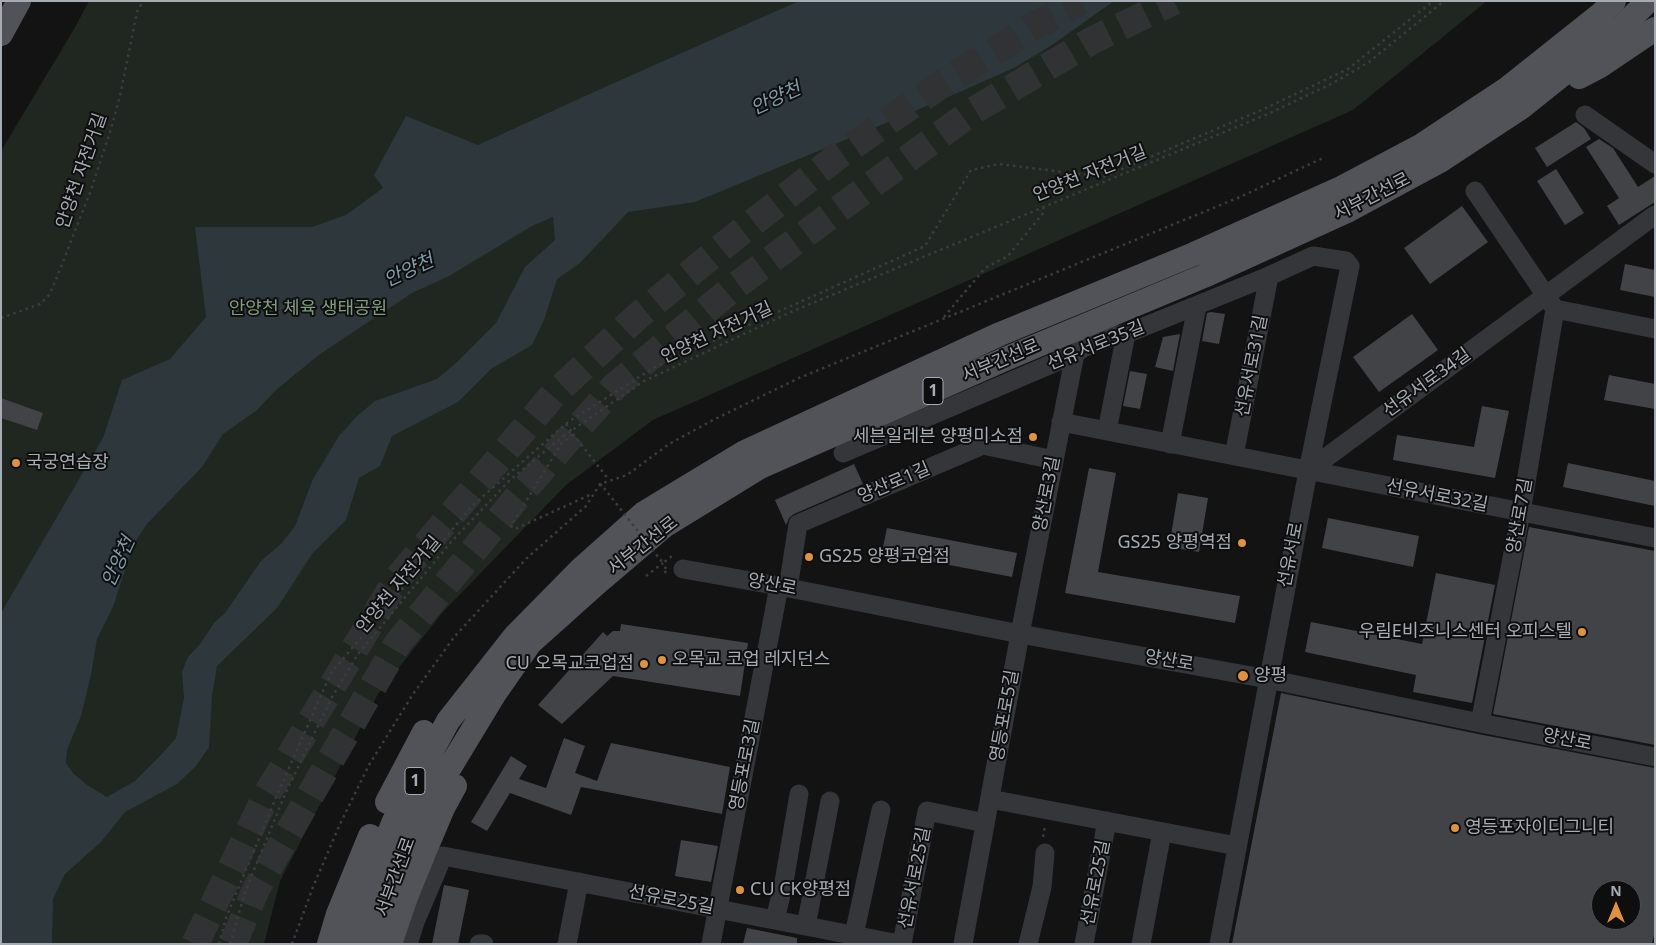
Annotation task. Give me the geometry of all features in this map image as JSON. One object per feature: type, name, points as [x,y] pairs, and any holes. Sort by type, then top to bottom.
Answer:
[{"type":"main road","points":[[1,34],[19,1]]},
{"type":"main road","name":"서부간선로","points":[[348,944],[375,867],[394,821],[448,721],[522,640],[581,568],[644,513],[743,452],[1000,334],[1194,254],[1339,189],[1422,145],[1508,88],[1614,1]]},
{"type":"main road","name":"서부간선로","points":[[373,944],[395,873],[415,825],[495,693],[522,640],[596,583],[664,526],[760,467],[1012,356],[1204,276],[1350,210],[1440,161],[1522,107],[1622,27],[1648,1]]},
{"type":"main road","points":[[1522,107],[1600,66],[1655,29]]},
{"type":"main road","points":[[330,944],[338,914],[366,843],[401,773],[440,706],[464,676],[501,641],[522,640],[514,692],[472,755],[443,808],[406,897],[390,944]]},
{"type":"street","points":[[1585,115],[1655,164]]},
{"type":"street","points":[[1475,191],[1551,302],[1655,329]]},
{"type":"street","name":"선유서로34길","points":[[1308,471],[1551,302],[1655,215]]},
{"type":"street","name":"선유서로35길","points":[[843,453],[1074,354],[1082,348],[1117,334],[1126,334],[1197,306],[1312,256],[1346,261],[1350,266]]},
{"type":"street","name":"선유서로","points":[[1219,944],[1308,471],[1350,266]]},
{"type":"street","name":"선유서로31길","points":[[1234,456],[1269,276]]},
{"type":"street","name":"양산로7길","points":[[1480,723],[1521,512],[1551,302]]},
{"type":"street","points":[[1170,444],[1197,306]]},
{"type":"street","points":[[1107,431],[1126,334]]},
{"type":"street","name":"양산로3길","points":[[1020,634],[1074,354]]},
{"type":"street","points":[[1061,422],[1308,471]]},
{"type":"street","name":"양산로1길","points":[[783,586],[798,524],[983,445],[1054,460]]},
{"type":"street","name":"선유서로32길","points":[[1308,471],[1655,538]]},
{"type":"street","name":"양산로","points":[[678,562],[783,586],[1020,634],[1268,679],[1655,757]]},
{"type":"street","name":"영등포로3길","points":[[711,944],[783,586]]},
{"type":"street","name":"영등포로5길","points":[[963,944],[1020,634]]},
{"type":"street","points":[[775,920],[784,882],[799,794]]},
{"type":"street","points":[[990,799],[1237,846]]},
{"type":"street","points":[[806,926],[830,801]]},
{"type":"street","points":[[854,935],[881,810]]},
{"type":"street","name":"선유서로25길","points":[[901,944],[927,812],[985,823]]},
{"type":"street","name":"선유로25길","points":[[1084,944],[1107,821]]},
{"type":"street","points":[[1141,944],[1162,832]]},
{"type":"street","points":[[1028,944],[1042,887],[1045,853]]},
{"type":"street","name":"선유로25길","points":[[408,944],[442,856],[901,944]]},
{"type":"street","points":[[567,944],[579,882]]},
{"type":"path","name":"안양천 자전거길","points":[[1,318],[40,304],[49,295],[55,282],[91,190],[120,96],[137,12],[143,1]]},
{"type":"path","points":[[219,944],[226,918],[331,674],[473,505],[566,424],[655,367],[925,246],[971,170],[998,164],[1104,178],[1266,108],[1348,69],[1433,1]]},
{"type":"path","name":"안양천 자전거길","points":[[230,944],[245,892],[286,792],[332,697],[358,654],[451,542],[510,480],[571,431],[644,381],[791,312],[1270,113],[1333,83],[1369,62],[1444,1]]},
{"type":"path","points":[[943,318],[985,268],[1008,256],[1044,212],[1043,207]]},
{"type":"path","points":[[566,424],[609,480]]},
{"type":"path","points":[[573,434],[561,444],[510,526],[515,529],[593,493]]},
{"type":"path","points":[[600,484],[662,562]]},
{"type":"path","points":[[646,576],[662,562],[678,562]]},
{"type":"path","points":[[1045,853],[1042,842],[1048,810]]},
{"type":"green space","name":"안양천 체육 생태공원","points":[[89,1],[1487,1],[1353,110],[653,420],[566,485],[443,612],[378,694],[280,881],[264,944],[1,944],[1,151]]},
{"type":"water","name":"안양천","points":[[799,1],[1114,1],[1052,45],[1014,68],[939,101],[695,202],[628,212],[580,263],[557,279],[544,320],[532,345],[491,369],[458,402],[392,436],[380,466],[359,478],[346,520],[312,554],[277,608],[217,666],[212,696],[209,747],[196,766],[177,784],[125,812],[101,842],[65,874],[53,899],[52,944],[1,944],[1,613],[103,438],[122,380],[170,359],[206,317],[195,227],[312,227],[346,215],[383,188],[374,175],[406,116],[478,145]],"holes":[[[553,217],[555,240],[525,267],[496,323],[456,363],[437,379],[375,401],[357,416],[339,436],[313,479],[295,526],[281,544],[261,561],[225,613],[214,623],[201,643],[188,657],[182,672],[184,698],[176,738],[160,756],[135,781],[107,797],[87,785],[73,773],[66,763],[67,750],[81,716],[97,639],[113,607],[133,545],[147,524],[202,467],[223,434],[256,411],[276,390],[320,354],[412,293],[449,276],[532,226]]]},
{"type":"building","points":[[1576,122],[1584,128],[1591,139],[1547,167],[1535,148]]},
{"type":"building","points":[[1599,139],[1613,148],[1638,187],[1655,176],[1655,202],[1619,225],[1607,206],[1619,198],[1586,147]]},
{"type":"building","points":[[1556,169],[1584,213],[1565,225],[1537,181]]},
{"type":"building","points":[[1462,206],[1488,242],[1430,284],[1404,248]]},
{"type":"building","points":[[1625,264],[1655,270],[1655,297],[1620,290]]},
{"type":"building","points":[[1207,313],[1225,314],[1219,344],[1202,341]]},
{"type":"building","points":[[1412,314],[1438,350],[1379,392],[1353,357]]},
{"type":"building","points":[[1180,334],[1173,371],[1155,367],[1163,337]]},
{"type":"building","points":[[1130,371],[1147,374],[1140,409],[1123,406]]},
{"type":"building","points":[[1609,375],[1655,384],[1655,409],[1604,400]]},
{"type":"building","points":[[1,398],[43,413],[37,430],[1,418]]},
{"type":"building","points":[[1482,406],[1509,411],[1495,478],[1393,460],[1397,435],[1474,447]]},
{"type":"building","points":[[1568,463],[1655,481],[1655,506],[1563,487]]},
{"type":"building","points":[[854,464],[863,484],[794,514],[789,518],[786,525],[775,500]]},
{"type":"building","points":[[1089,468],[1116,473],[1098,572],[1240,596],[1235,623],[1065,593]]},
{"type":"building","points":[[1178,493],[1208,498],[1199,552],[1169,547]]},
{"type":"building","points":[[1328,518],[1419,536],[1413,567],[1322,548]]},
{"type":"building","name":"우림E비즈니스센터 오피스텔","points":[[1529,527],[1655,551],[1655,745],[1493,714]]},
{"type":"building","points":[[887,528],[1017,553],[1012,577],[882,552]]},
{"type":"building","points":[[1436,573],[1495,585],[1472,703],[1413,692],[1416,675],[1305,652],[1311,622],[1422,644]]},
{"type":"building","name":"오목교 코업 레지던스","points":[[621,624],[748,643],[740,696],[613,676],[562,724],[538,705],[603,632],[607,636],[613,631],[620,631]]},
{"type":"building","name":"영등포자이디그니티","points":[[1281,693],[1655,768],[1655,931],[1652,944],[1232,944]]},
{"type":"building","points":[[564,738],[585,746],[575,773],[597,781],[611,743],[730,767],[722,814],[581,787],[571,815],[510,793],[487,831],[471,822],[511,756],[527,766],[519,779],[546,788]]},
{"type":"building","points":[[681,840],[718,846],[711,882],[675,876]]},
{"type":"building","points":[[444,885],[469,890],[458,944],[432,944]]},
{"type":"building","points":[[747,928],[797,938],[797,944],[743,944]]},
{"type":"tunnel","points":[[195,944],[267,794],[397,579],[553,395],[639,315],[838,156],[948,80],[1034,26],[1081,1]]},
{"type":"tunnel","points":[[233,944],[256,889],[398,643],[515,500],[614,387],[734,287],[973,111],[1093,40],[1174,1]]},
{"type":"place","name":"세븐일레븐 양평미소점","points":[[1033,437]]},
{"type":"place","name":"국궁연습장","points":[[16,463]]},
{"type":"place","name":"GS25 양평역점","points":[[1242,543]]},
{"type":"place","name":"GS25 양평코업점","points":[[809,557]]},
{"type":"place","name":"우림E비즈니스센터 오피스텔","points":[[1582,632]]},
{"type":"place","name":"오목교 코업 레지던스","points":[[662,660]]},
{"type":"place","name":"CU 오목교코업점","points":[[644,664]]},
{"type":"place","name":"양평","points":[[1243,676]]},
{"type":"place","name":"영등포자이디그니티","points":[[1455,828]]},
{"type":"place","name":"CU CK양평점","points":[[740,890]]}]
